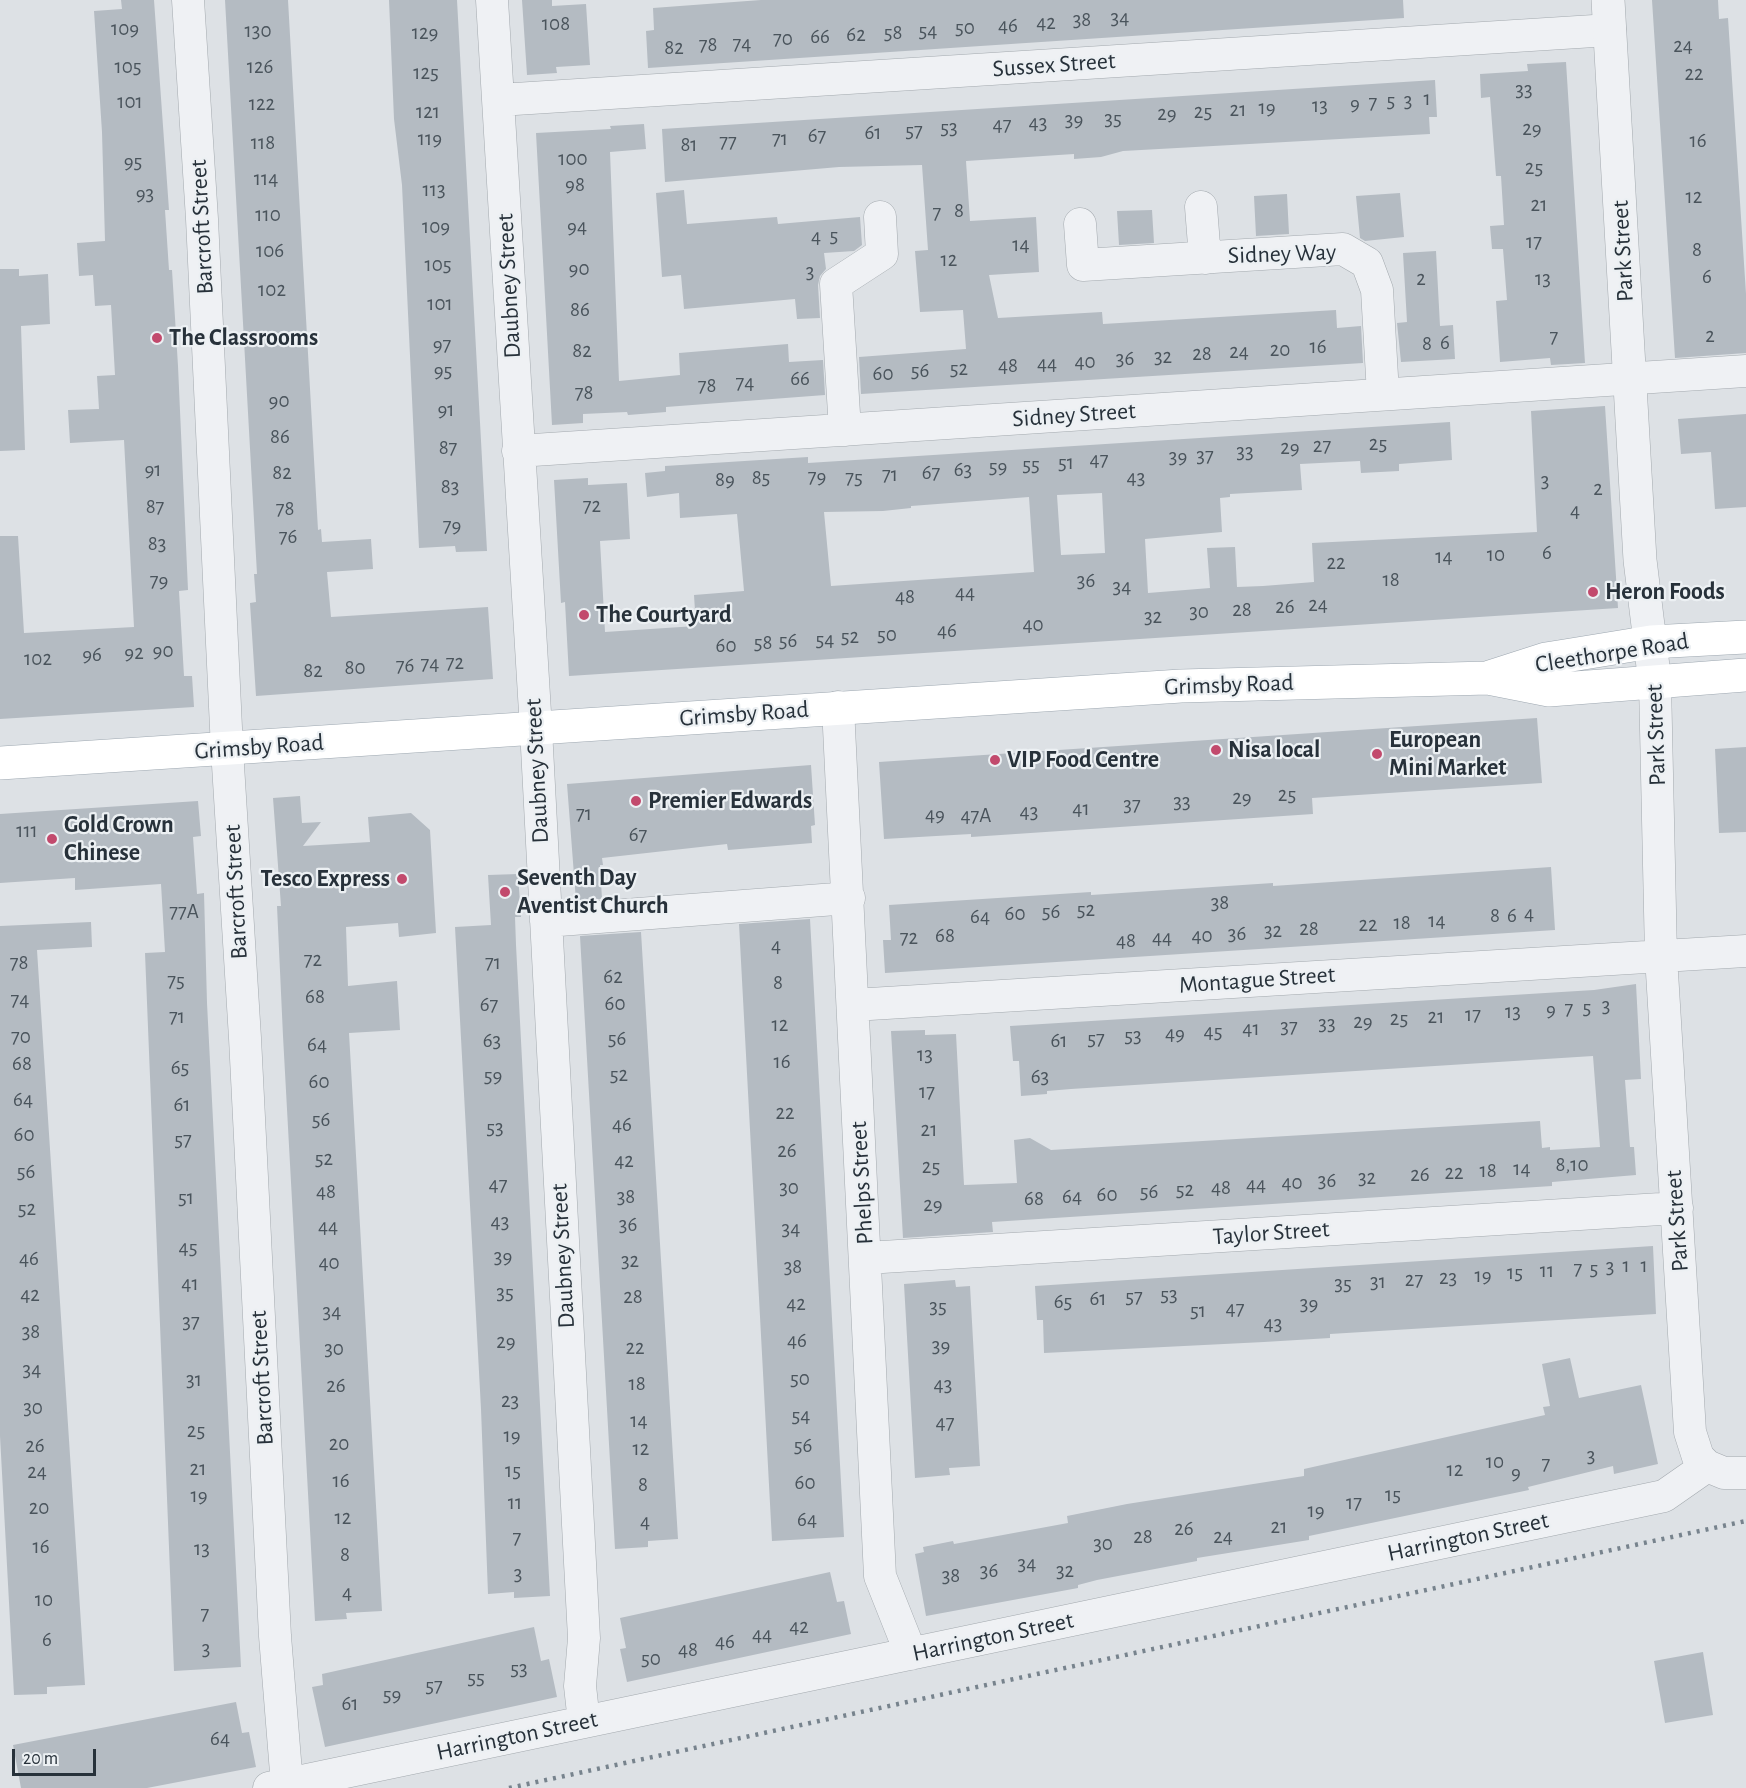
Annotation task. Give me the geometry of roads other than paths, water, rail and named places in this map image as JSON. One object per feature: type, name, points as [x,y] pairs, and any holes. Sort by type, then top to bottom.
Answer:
[{"type":"main road","name":"Cleethorpe Road","points":[[1488,678],[1546,659],[1651,642],[1746,637]]},
{"type":"main road","name":"Cleethorpe Road","points":[[1488,678],[1549,690],[1746,675]]},
{"type":"main road","name":"Grimsby Road","points":[[0,763],[1181,686],[1488,678]]},
{"type":"street","name":"Barcroft Street","points":[[188,0],[202,219],[227,749],[244,1026],[275,1636],[278,1786]]},
{"type":"street","name":"Daubney Street","points":[[492,0],[536,729],[584,1638],[580,1686],[584,1722]]},
{"type":"street","name":"Sussex Street","points":[[499,100],[1609,15]]},
{"type":"street","name":"Park Street","points":[[1609,15],[1640,560],[1655,683],[1662,956],[1690,1432],[1692,1446],[1707,1466]]},
{"type":"street","name":"Sidney Way","points":[[1201,207],[1205,258]]},
{"type":"street","points":[[845,430],[836,284],[882,254],[880,217]]},
{"type":"street","name":"Sidney Way","points":[[1080,224],[1083,265],[1343,249],[1367,263],[1377,290],[1383,394]]},
{"type":"street","name":"Sidney Street","points":[[518,452],[1746,371]]},
{"type":"street","name":"Phelps Street","points":[[838,707],[880,1576],[911,1654]]},
{"type":"street","points":[[546,921],[849,898]]},
{"type":"street","name":"Montague Street","points":[[853,1005],[1746,951]]},
{"type":"street","name":"Taylor Street","points":[[866,1258],[1677,1208]]},
{"type":"street","points":[[1707,1466],[1724,1473],[1746,1473]]},
{"type":"street","name":"Harrington Street","points":[[278,1786],[1664,1496],[1707,1466]]},
{"type":"railway","points":[[509,1788],[1746,1521]]},
{"type":"place","name":"The Classrooms","points":[[157,338]]},
{"type":"place","name":"Heron Foods","points":[[1593,592]]},
{"type":"place","name":"The Courtyard","points":[[584,615]]},
{"type":"place","name":"Nisa local","points":[[1216,750]]},
{"type":"place","name":"European Mini Market","points":[[1377,754]]},
{"type":"place","name":"VIP Food Centre","points":[[995,760]]},
{"type":"place","name":"Premier Edwards","points":[[636,801]]},
{"type":"place","name":"Gold Crown Chinese","points":[[52,839]]},
{"type":"place","name":"Tesco Express","points":[[402,879]]},
{"type":"place","name":"Seventh Day Aventist Church","points":[[505,892]]}]
